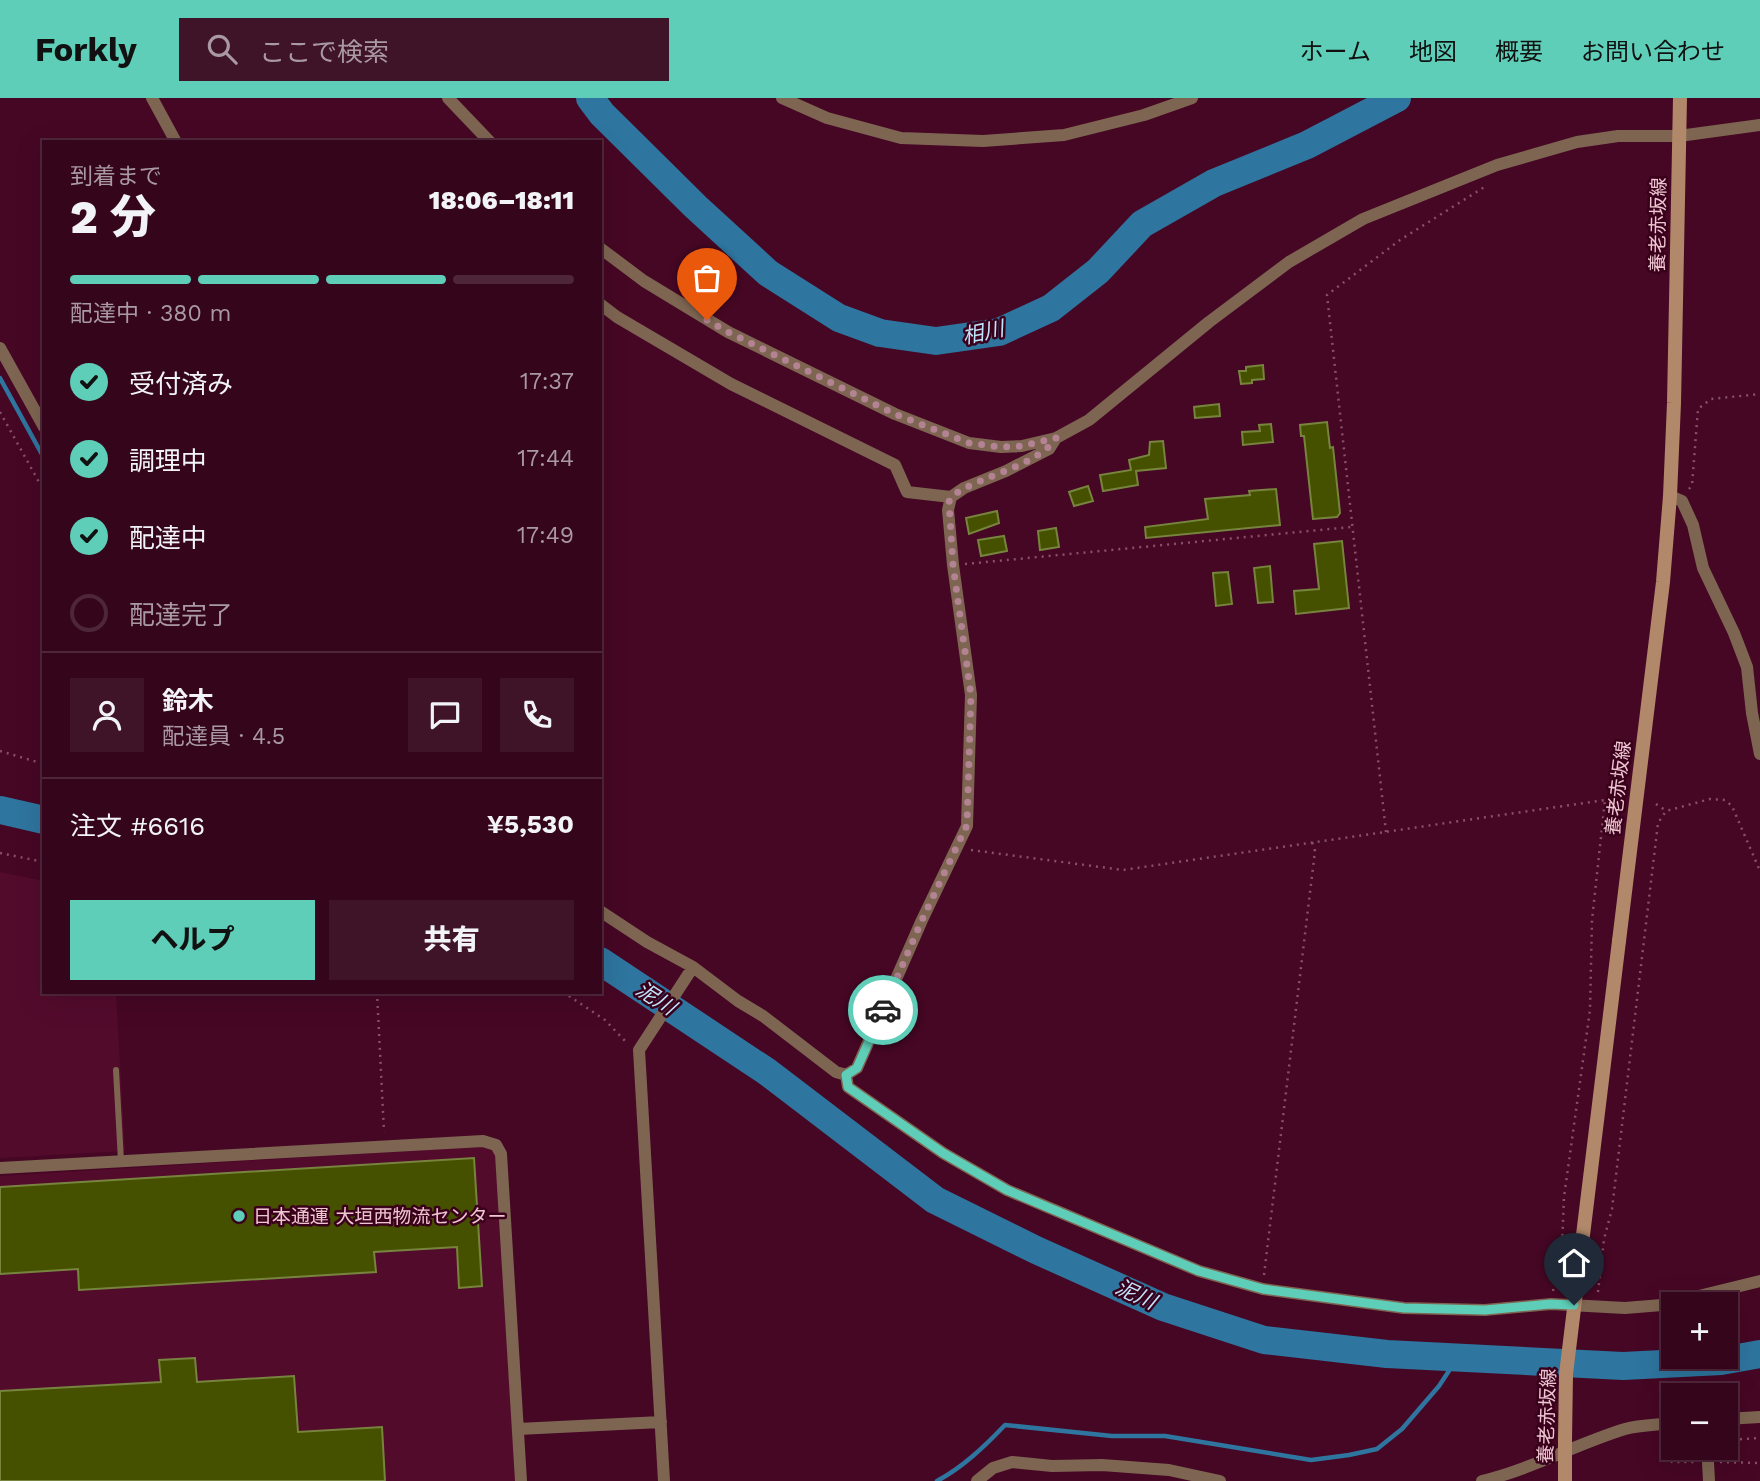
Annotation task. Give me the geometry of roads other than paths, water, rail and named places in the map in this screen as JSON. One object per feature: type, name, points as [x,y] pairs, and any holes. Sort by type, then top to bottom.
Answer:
[{"type":"main road","name":"養老赤坂線","points":[[1565,1481],[1566,1374],[1663,582],[1676,498],[1674,403],[1680,98]]},
{"type":"street","points":[[152,98],[175,140]]},
{"type":"street","points":[[448,98],[488,140]]},
{"type":"street","points":[[782,98],[827,118],[901,138],[983,141],[1064,135],[1144,116],[1192,98]]},
{"type":"street","points":[[602,250],[644,281],[728,332],[928,428],[969,443],[1001,447],[1022,446],[1056,438],[1089,420],[1209,322],[1289,262],[1363,219],[1497,165],[1577,142],[1680,129],[1760,125]]},
{"type":"street","points":[[602,306],[731,384],[895,466],[907,492],[951,497],[964,488],[1049,449],[1056,438]]},
{"type":"street","points":[[0,348],[42,423]]},
{"type":"street","points":[[602,912],[690,972],[763,1016],[836,1072],[846,1075],[857,1068],[967,825],[971,695],[953,565],[948,510],[951,497]]},
{"type":"street","points":[[1676,498],[1693,525],[1703,568],[1747,667],[1760,754]]},
{"type":"street","points":[[664,1481],[641,1047],[690,972]]},
{"type":"street","points":[[846,1075],[848,1087],[943,1153],[1007,1190],[1199,1271],[1263,1289],[1404,1308],[1485,1310],[1550,1304],[1625,1308],[1662,1305],[1760,1281]]},
{"type":"street","points":[[0,1168],[482,1141],[496,1145],[501,1154],[521,1481]]},
{"type":"street","points":[[1738,1418],[1760,1417]]},
{"type":"street","points":[[518,1429],[661,1422]]},
{"type":"street","points":[[1482,1481],[1564,1447],[1627,1429],[1661,1425]]},
{"type":"street","points":[[977,1481],[993,1468],[1012,1462],[1168,1470],[1220,1481]]},
{"type":"street","points":[[1707,1462],[1709,1481]]},
{"type":"lane","points":[[116,1070],[121,1161]]},
{"type":"waterway","name":"相川","points":[[590,98],[602,114],[696,207],[768,273],[839,318],[880,333],[936,341],[999,332],[1051,308],[1098,271],[1142,224],[1214,183],[1307,145],[1397,98]]},
{"type":"waterway","points":[[0,378],[42,454]]},
{"type":"waterway","name":"泥川","points":[[0,810],[42,820]]},
{"type":"waterway","name":"泥川","points":[[602,962],[766,1071],[935,1200],[1036,1250],[1163,1307],[1264,1340],[1387,1354],[1623,1366],[1721,1361],[1760,1354]]},
{"type":"waterway","points":[[937,1481],[973,1456],[1005,1425],[1112,1436],[1165,1436],[1311,1460],[1377,1449],[1402,1429],[1439,1386],[1458,1357]]},
{"type":"place","name":"日本通運 大垣西物流センター","points":[[239,1216]]}]
